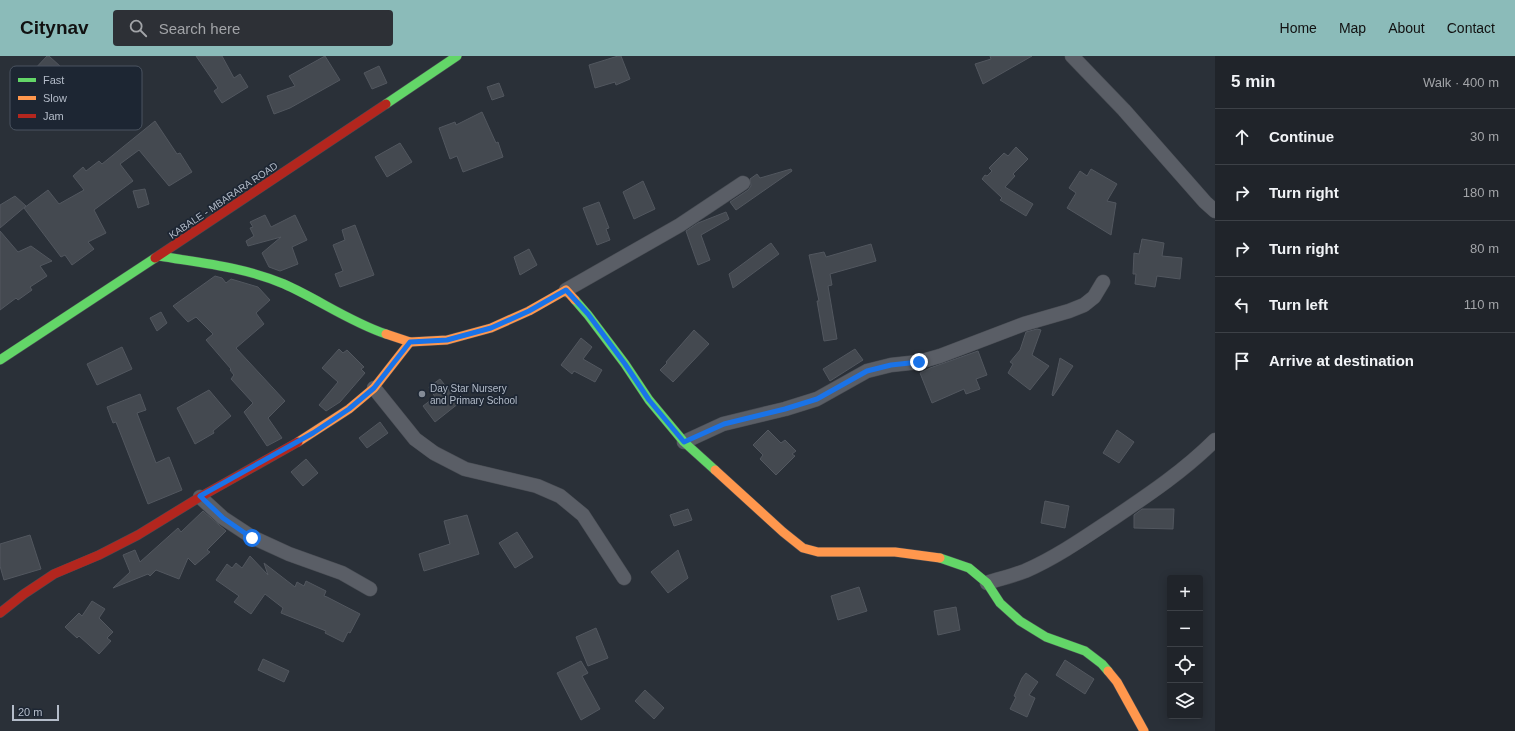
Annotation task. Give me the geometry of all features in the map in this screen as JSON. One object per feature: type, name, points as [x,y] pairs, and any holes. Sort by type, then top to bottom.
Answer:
[{"type":"street","name":"KABALE - MBARARA ROAD","points":[[0,360],[159,256],[456,56]]},
{"type":"street","points":[[1072,56],[1124,110],[1205,202],[1215,211]]},
{"type":"street","points":[[159,256],[244,270],[283,284],[321,302],[368,328],[410,342],[447,340],[491,328],[529,311],[680,225],[742,183]]},
{"type":"street","points":[[684,442],[724,424],[785,409],[817,399],[867,371],[891,365],[919,362],[940,356],[1024,324],[1069,311],[1084,305],[1094,296],[1102,282]]},
{"type":"street","points":[[566,290],[588,314],[625,364],[649,400],[684,442],[803,548],[818,552],[895,552],[937,558],[969,568],[987,583],[1000,602],[1020,622],[1046,637],[1085,651],[1102,664],[1117,682],[1144,731]]},
{"type":"street","points":[[0,612],[54,574],[99,555],[138,535],[200,496],[313,433],[349,409],[374,388],[410,342]]},
{"type":"street","points":[[374,388],[415,439],[434,454],[465,469],[537,486],[560,496],[583,515],[624,578]]},
{"type":"street","points":[[987,583],[1025,571],[1054,556],[1092,533],[1156,489],[1196,459],[1215,440]]},
{"type":"street","points":[[200,496],[223,518],[252,538],[289,554],[342,573],[370,590]]},
{"type":"building","points":[[47,56],[49,56],[60,66],[38,66]]},
{"type":"building","points":[[196,56],[222,56],[234,78],[240,74],[248,87],[222,103],[214,91],[218,88]]},
{"type":"building","points":[[325,56],[340,80],[290,108],[274,114],[267,96],[295,86],[289,76]]},
{"type":"building","points":[[621,56],[630,79],[616,85],[615,82],[595,88],[589,65]]},
{"type":"building","points":[[990,56],[1032,56],[983,84],[975,64],[991,59]]},
{"type":"building","points":[[379,66],[387,83],[372,89],[364,73]]},
{"type":"building","points":[[499,83],[504,96],[492,100],[487,87]]},
{"type":"building","points":[[482,112],[496,143],[498,142],[503,157],[463,172],[457,156],[450,159],[439,128],[455,122],[456,125]]},
{"type":"building","points":[[155,121],[177,154],[180,153],[192,172],[169,186],[139,150],[120,164],[133,181],[94,210],[106,233],[88,242],[94,249],[72,265],[65,255],[61,257],[24,208],[48,190],[59,204],[84,190],[73,176],[83,167],[86,171],[99,161],[102,164]]},
{"type":"building","points":[[400,143],[412,162],[387,177],[375,157]]},
{"type":"building","points":[[1016,147],[1028,159],[1013,174],[1015,176],[1005,187],[1033,204],[1026,216],[1000,200],[1002,198],[982,179],[985,175],[987,176],[992,171],[989,168],[1004,153],[1008,156]]},
{"type":"building","points":[[791,169],[792,171],[736,210],[730,202],[748,190],[751,186],[750,179],[757,174],[760,178]]},
{"type":"building","points":[[1091,169],[1117,184],[1107,201],[1116,203],[1111,235],[1067,208],[1076,193],[1069,188],[1080,171],[1087,176]]},
{"type":"building","points":[[643,181],[655,209],[634,219],[623,192]]},
{"type":"building","points":[[145,189],[149,204],[138,208],[133,191]]},
{"type":"building","points":[[15,196],[26,206],[0,228],[0,205]]},
{"type":"building","points":[[599,202],[609,228],[606,229],[610,240],[597,245],[583,208]]},
{"type":"building","points":[[726,212],[729,219],[701,235],[710,260],[698,265],[686,231],[698,223]]},
{"type":"building","points":[[265,215],[271,227],[295,215],[307,240],[292,247],[298,264],[280,271],[269,267],[262,253],[281,237],[248,246],[246,241],[254,236],[250,228],[253,227],[250,222]]},
{"type":"building","points":[[355,225],[374,275],[340,287],[335,274],[343,271],[333,245],[345,240],[342,230]]},
{"type":"building","points":[[0,231],[18,252],[31,246],[52,261],[40,266],[47,276],[30,287],[32,290],[18,300],[16,298],[0,310]]},
{"type":"building","points":[[1142,239],[1164,243],[1162,256],[1182,258],[1180,279],[1157,276],[1155,287],[1135,284],[1136,274],[1133,274],[1134,253],[1139,254]]},
{"type":"building","points":[[771,243],[779,254],[733,288],[729,274]]},
{"type":"building","points":[[871,244],[876,261],[830,274],[832,285],[828,286],[837,339],[824,341],[817,301],[819,301],[809,255],[824,252],[826,257]]},
{"type":"building","points":[[529,249],[537,265],[520,275],[514,257]]},
{"type":"building","points":[[215,276],[222,278],[226,283],[231,279],[258,287],[270,300],[256,313],[264,324],[236,348],[285,401],[268,418],[282,438],[267,446],[244,412],[253,403],[231,379],[234,375],[230,370],[231,369],[206,340],[213,334],[196,317],[188,322],[173,306]]},
{"type":"building","points":[[161,312],[167,323],[157,331],[150,318]]},
{"type":"building","points":[[1037,329],[1041,330],[1032,355],[1049,366],[1030,390],[1008,373],[1013,364],[1010,362],[1020,350],[1026,332]]},
{"type":"building","points":[[694,330],[709,344],[673,382],[660,370]]},
{"type":"building","points":[[581,338],[592,347],[583,359],[602,370],[595,382],[574,371],[572,374],[561,365]]},
{"type":"building","points":[[122,347],[132,369],[97,385],[87,364]]},
{"type":"building","points":[[339,349],[343,353],[347,350],[364,367],[361,369],[365,373],[340,402],[326,411],[319,405],[338,382],[322,368]]},
{"type":"building","points":[[855,349],[863,360],[830,381],[823,369]]},
{"type":"building","points":[[978,351],[987,375],[976,379],[980,389],[966,394],[964,389],[932,403],[920,373]]},
{"type":"building","points":[[1060,358],[1073,366],[1053,396],[1052,395]]},
{"type":"building","points":[[440,379],[459,403],[435,422],[423,406],[435,397],[429,387]]},
{"type":"building","points":[[209,390],[231,416],[213,431],[214,433],[195,444],[177,408]]},
{"type":"building","points":[[140,394],[146,410],[137,413],[156,463],[169,457],[182,490],[148,504],[116,422],[113,423],[107,407]]},
{"type":"building","points":[[380,422],[388,433],[367,448],[359,438]]},
{"type":"building","points":[[768,430],[781,443],[785,440],[796,451],[792,454],[795,456],[776,475],[760,459],[763,455],[753,445]]},
{"type":"building","points":[[1117,430],[1134,442],[1119,463],[1103,453]]},
{"type":"building","points":[[306,459],[318,473],[303,486],[291,472]]},
{"type":"building","points":[[1045,501],[1069,506],[1065,528],[1041,523]]},
{"type":"building","points":[[688,509],[692,520],[674,526],[670,515]]},
{"type":"building","points":[[1142,509],[1174,509],[1173,529],[1134,528],[1134,515]]},
{"type":"building","points":[[203,511],[226,531],[207,550],[210,552],[195,565],[188,558],[179,579],[156,570],[150,576],[148,574],[113,588],[130,572],[123,555],[135,550],[140,562],[178,528],[181,532]]},
{"type":"building","points":[[467,515],[479,554],[424,571],[419,554],[450,544],[444,521]]},
{"type":"building","points":[[517,532],[533,557],[515,568],[499,543]]},
{"type":"building","points":[[30,535],[41,569],[4,580],[0,566],[0,544]]},
{"type":"building","points":[[678,550],[688,578],[668,593],[651,572]]},
{"type":"building","points":[[250,556],[268,575],[264,563],[295,587],[297,582],[304,586],[306,581],[326,591],[324,596],[360,614],[350,633],[348,632],[343,642],[325,633],[326,631],[281,613],[283,608],[265,594],[251,614],[234,602],[239,596],[216,580],[227,564],[232,568],[236,563],[242,568]]},
{"type":"building","points":[[859,587],[867,611],[838,620],[831,596]]},
{"type":"building","points":[[92,601],[105,609],[99,618],[113,632],[107,638],[111,641],[99,654],[79,636],[77,638],[65,627],[79,613],[82,616]]},
{"type":"building","points":[[956,607],[960,630],[938,635],[934,611]]},
{"type":"building","points":[[596,628],[608,658],[588,666],[576,637]]},
{"type":"building","points":[[263,659],[289,671],[284,682],[258,670]]},
{"type":"building","points":[[1065,660],[1094,679],[1085,694],[1056,675]]},
{"type":"building","points":[[581,661],[588,673],[582,676],[600,709],[581,720],[557,673]]},
{"type":"building","points":[[1026,673],[1038,682],[1029,695],[1035,698],[1027,717],[1010,709],[1016,697],[1014,696],[1022,678]]},
{"type":"building","points":[[645,690],[664,708],[654,719],[635,701]]},
{"type":"traffic: fast","points":[[386,104],[457,56]]},
{"type":"traffic: fast","points":[[159,256],[222,266],[269,278],[297,290],[347,317],[386,334]]},
{"type":"traffic: fast","points":[[0,360],[155,258]]},
{"type":"traffic: fast","points":[[575,300],[625,364],[649,400],[684,442],[715,470]]},
{"type":"traffic: fast","points":[[940,558],[969,568],[987,583],[1000,603],[1020,621],[1046,637],[1085,651],[1102,664],[1108,671]]},
{"type":"traffic: slow","points":[[386,334],[410,342],[447,340],[491,328],[529,311],[566,290],[575,300]]},
{"type":"traffic: slow","points":[[298,442],[349,409],[374,388],[410,342]]},
{"type":"traffic: slow","points":[[715,470],[783,532],[803,548],[818,552],[895,552],[940,558]]},
{"type":"traffic: slow","points":[[1108,671],[1117,682],[1144,731]]},
{"type":"traffic: jam","points":[[155,258],[386,104]]},
{"type":"traffic: jam","points":[[0,613],[24,594],[54,574],[99,555],[138,535],[200,497],[298,442]]},
{"type":"place","name":"Day Star Nursery and Primary School","points":[[422,394]]},
{"type":"route","points":[[252,538],[223,518],[200,496],[313,433],[349,409],[374,388],[410,342],[447,340],[491,328],[529,311],[566,290],[588,314],[625,364],[649,400],[684,442],[701,433],[724,424],[785,409],[817,399],[867,371],[891,365],[919,362]]}]
